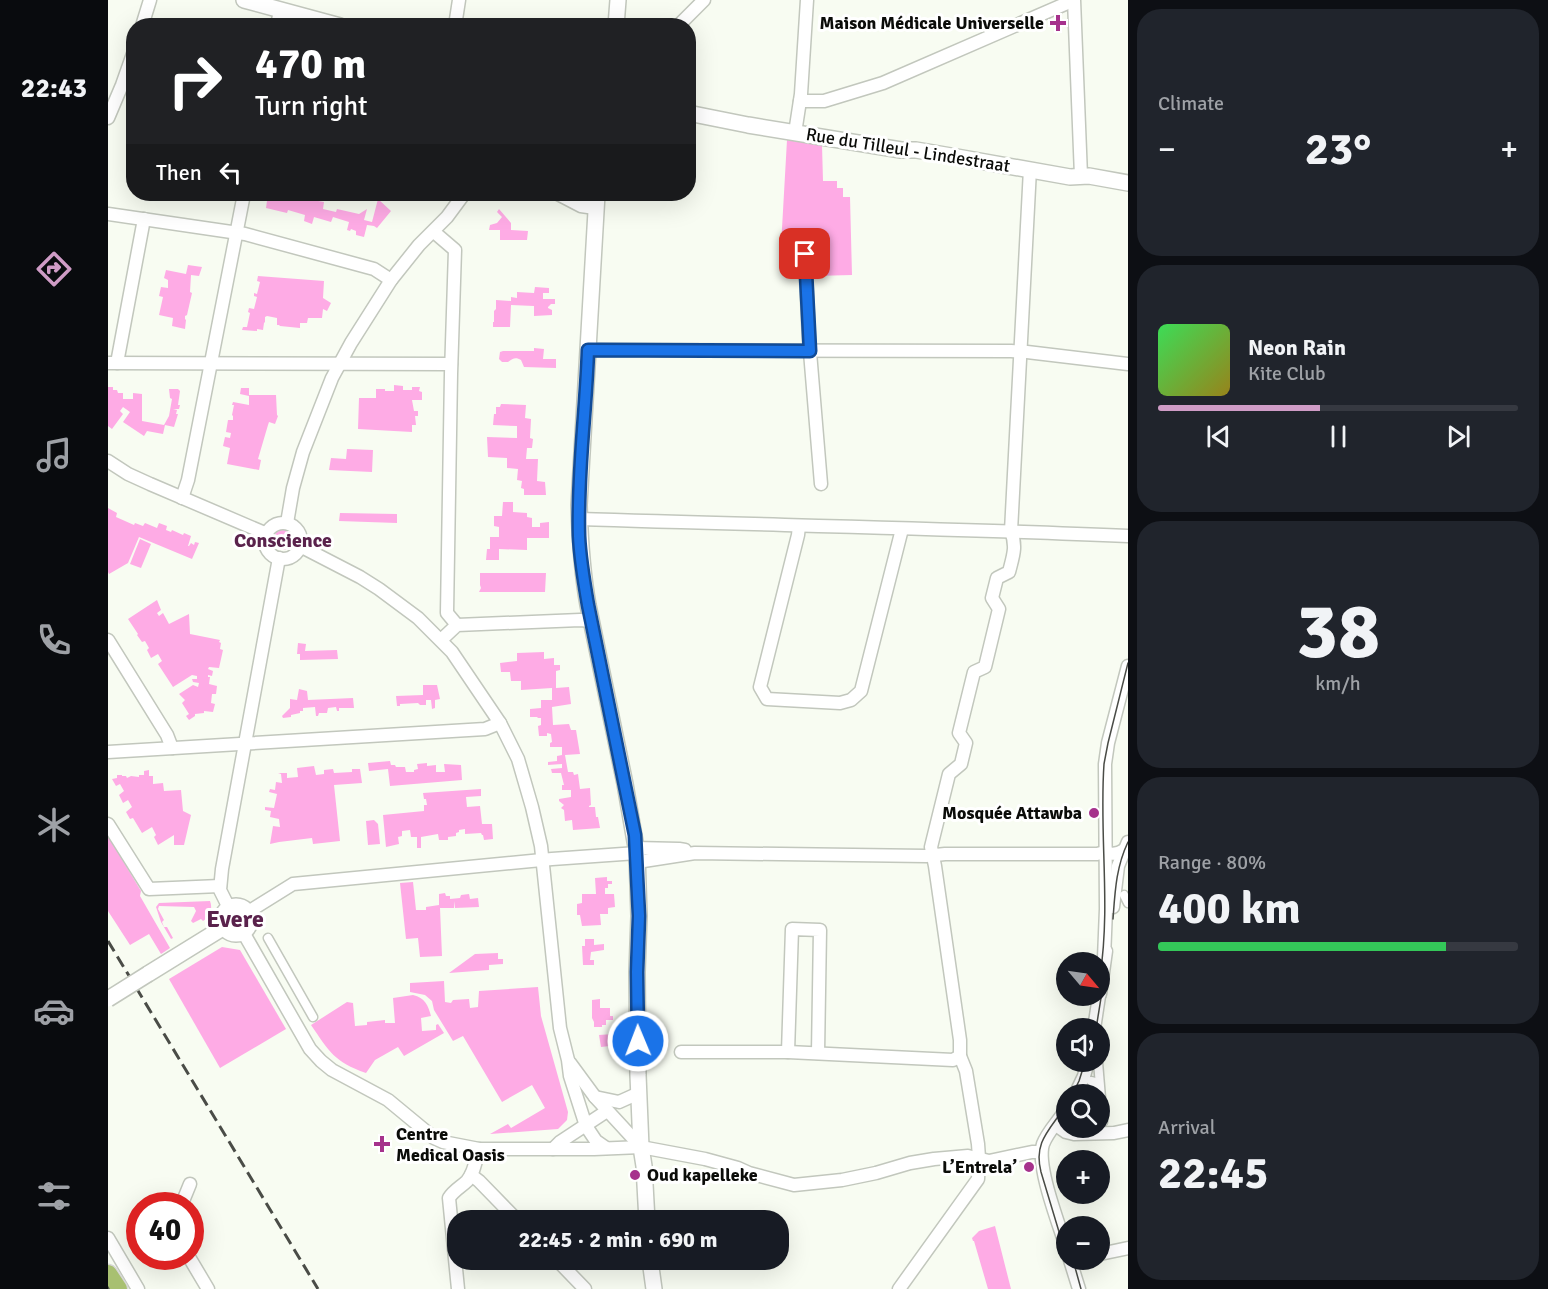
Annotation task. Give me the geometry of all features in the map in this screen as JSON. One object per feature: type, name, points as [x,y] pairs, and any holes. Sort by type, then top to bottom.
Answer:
[{"type":"main road","points":[[108,1274],[117,1289]]},
{"type":"street","points":[[144,18],[150,0]]},
{"type":"street","points":[[244,0],[310,18]]},
{"type":"street","points":[[456,18],[459,0]]},
{"type":"street","points":[[617,18],[618,0]]},
{"type":"street","points":[[686,18],[704,0]]},
{"type":"street","points":[[795,133],[800,101],[807,0]]},
{"type":"street","points":[[800,101],[824,101],[883,83],[1073,0],[1081,176]]},
{"type":"street","points":[[278,18],[280,10]]},
{"type":"street","points":[[108,118],[126,74]]},
{"type":"street","name":"Rue du Tilleul - Lindestraat","points":[[696,114],[748,125],[901,150],[937,153],[1070,177],[1081,176],[1128,183]]},
{"type":"street","points":[[899,1289],[978,1179],[979,1158],[966,1071],[960,1056],[960,1040],[931,847],[949,774],[961,764],[966,743],[959,733],[974,672],[985,667],[999,609],[992,598],[997,578],[1009,572],[1015,540],[1011,531],[1030,170]]},
{"type":"street","points":[[182,498],[188,480],[243,201]]},
{"type":"street","points":[[287,523],[293,488],[303,452],[340,363],[391,280],[419,244],[434,232],[459,201]]},
{"type":"street","points":[[571,201],[581,206],[596,201],[579,519],[584,581],[637,854],[639,1094],[646,1210]]},
{"type":"street","points":[[108,214],[236,232],[374,269],[391,280]]},
{"type":"street","points":[[144,219],[112,363],[451,364]]},
{"type":"street","points":[[434,232],[455,250],[447,613],[457,625]]},
{"type":"street","points":[[805,254],[821,484]]},
{"type":"street","points":[[588,350],[1019,351],[1128,364]]},
{"type":"street","points":[[108,461],[128,474],[267,534]]},
{"type":"street","points":[[579,519],[1128,536]]},
{"type":"street","points":[[287,523],[299,532],[300,546],[294,555],[279,558],[268,549],[267,534],[273,526],[287,523]]},
{"type":"street","points":[[799,526],[760,687],[767,699],[840,703],[851,700],[861,691],[902,529]]},
{"type":"street","points":[[300,546],[337,564],[379,589],[430,630],[468,674],[500,723],[518,759],[541,846],[560,1028],[570,1076],[585,1126],[596,1141],[606,1148]]},
{"type":"street","points":[[229,908],[220,891],[220,886],[279,558]]},
{"type":"street","points":[[430,630],[447,613]]},
{"type":"street","points":[[441,640],[457,625],[591,621]]},
{"type":"street","points":[[108,640],[167,735],[172,748]]},
{"type":"street","points":[[1104,952],[1105,764],[1108,743],[1128,666]]},
{"type":"street","points":[[108,752],[485,729],[500,723]]},
{"type":"street","points":[[108,824],[149,889],[220,886]]},
{"type":"street","points":[[248,912],[293,884],[679,849],[695,853],[933,855],[1096,854],[1105,852],[1116,854],[1127,848]]},
{"type":"street","points":[[1106,952],[1110,936],[1116,876],[1127,848]]},
{"type":"street","points":[[242,907],[248,912],[250,923],[243,932],[230,933],[224,927],[222,917],[229,908],[242,907]]},
{"type":"street","points":[[108,999],[224,927]]},
{"type":"street","points":[[788,1052],[792,929],[820,930],[818,1053]]},
{"type":"street","points":[[243,932],[310,1049],[321,1061],[332,1070],[387,1100],[434,1138],[443,1142],[479,1149],[641,1147],[705,1159],[794,1185],[842,1180],[934,1159],[968,1156],[989,1161],[1041,1152]]},
{"type":"street","points":[[268,938],[313,1017]]},
{"type":"street","points":[[681,1052],[788,1052],[953,1060],[960,1056]]},
{"type":"street","points":[[568,1060],[595,1097],[641,1147]]},
{"type":"street","points":[[1091,1081],[1095,1082],[1095,1084]]},
{"type":"street","points":[[595,1097],[619,1102],[639,1094]]},
{"type":"street","points":[[553,1149],[608,1111]]},
{"type":"street","points":[[1056,1125],[1046,1139],[1041,1152],[1043,1172],[1056,1216]]},
{"type":"street","points":[[1110,1133],[1128,1130]]},
{"type":"street","points":[[458,1289],[449,1198],[453,1191],[467,1181],[471,1175],[479,1149]]},
{"type":"street","points":[[471,1175],[507,1210]]},
{"type":"street","points":[[187,1192],[190,1184]]},
{"type":"street","points":[[108,1238],[138,1289]]},
{"type":"street","points":[[1110,1252],[1128,1248]]},
{"type":"street","points":[[197,1270],[208,1289]]},
{"type":"street","points":[[566,1270],[585,1289]]},
{"type":"street","points":[[651,1270],[654,1289]]},
{"type":"street","points":[[1074,1270],[1079,1289]]},
{"type":"shaded area","points":[[787,140],[822,145],[823,181],[837,181],[837,188],[843,188],[843,197],[850,197],[852,275],[814,276],[813,254],[795,253],[795,246],[781,246]]},
{"type":"shaded area","points":[[267,201],[318,201],[324,202],[323,209],[336,212],[337,209],[359,214],[367,209],[364,220],[372,222],[377,201],[391,211],[377,228],[367,225],[364,237],[356,235],[356,231],[347,230],[349,222],[333,217],[331,222],[314,217],[312,224],[304,221],[305,215],[288,210],[287,213],[266,208]]},
{"type":"shaded area","points":[[499,209],[511,223],[511,230],[528,231],[527,240],[500,240],[500,230],[489,230],[490,225],[497,223],[502,217],[497,212]]},
{"type":"shaded area","points":[[188,265],[202,267],[199,276],[191,275],[190,292],[192,293],[185,316],[185,329],[172,326],[173,318],[159,315],[163,297],[159,296],[161,287],[168,288],[168,280],[164,278],[166,270],[186,274]]},
{"type":"shaded area","points":[[258,276],[324,281],[323,298],[331,303],[327,311],[323,309],[322,318],[308,318],[307,323],[300,323],[300,328],[277,325],[277,318],[267,316],[263,330],[242,330],[243,327],[247,327],[249,308],[254,309],[257,297],[254,293],[257,294],[260,282],[257,281]]},
{"type":"shaded area","points":[[535,287],[549,288],[549,293],[543,293],[543,299],[555,299],[555,304],[548,307],[552,310],[552,315],[534,316],[534,306],[511,305],[510,327],[493,327],[496,300],[511,301],[511,297],[517,298],[517,292],[534,293]]},
{"type":"shaded area","points":[[534,348],[544,349],[543,359],[556,359],[556,368],[524,367],[518,358],[508,362],[502,362],[499,359],[500,352],[503,351],[534,351]]},
{"type":"shaded area","points":[[394,385],[403,386],[403,390],[420,387],[419,391],[422,392],[422,400],[412,400],[414,411],[418,411],[418,416],[415,416],[416,425],[412,425],[412,432],[358,429],[359,398],[376,398],[376,389],[394,391]]},
{"type":"shaded area","points":[[108,387],[113,387],[113,390],[117,390],[118,393],[123,393],[123,399],[133,399],[133,393],[142,394],[142,421],[164,425],[169,416],[172,399],[169,389],[178,389],[180,391],[178,405],[180,405],[179,409],[173,409],[177,410],[176,414],[178,414],[174,427],[165,425],[163,434],[147,431],[144,436],[123,422],[130,412],[123,407],[120,411],[123,414],[112,429],[108,426]]},
{"type":"shaded area","points":[[241,388],[249,388],[249,395],[276,395],[278,416],[275,424],[269,422],[258,459],[261,460],[259,470],[227,464],[230,448],[223,446],[225,437],[230,438],[231,433],[226,432],[228,420],[233,420],[233,402],[249,405],[249,396],[240,394]]},
{"type":"shaded area","points":[[501,404],[526,405],[525,418],[531,419],[530,438],[533,439],[532,448],[527,448],[526,459],[538,459],[537,481],[545,482],[546,495],[524,495],[524,489],[521,488],[522,481],[517,480],[518,469],[507,468],[507,458],[488,457],[487,437],[517,438],[517,426],[493,425],[496,407],[500,407]]},
{"type":"shaded area","points":[[347,449],[373,450],[372,472],[329,470],[331,458],[346,459]]},
{"type":"shaded area","points":[[503,502],[513,502],[513,512],[527,513],[527,517],[532,518],[532,527],[540,527],[540,523],[549,522],[549,538],[527,538],[527,550],[499,549],[499,560],[486,560],[487,549],[490,549],[490,537],[499,537],[499,527],[494,526],[494,516],[502,516]]},
{"type":"shaded area","points":[[108,508],[117,513],[116,517],[134,525],[135,523],[143,526],[145,523],[157,528],[159,523],[167,526],[166,530],[191,536],[188,546],[191,543],[194,545],[195,542],[199,543],[192,559],[139,537],[128,563],[109,574]]},
{"type":"shaded area","points":[[340,513],[397,514],[397,523],[339,521]]},
{"type":"shaded area","points":[[283,530],[290,533],[293,540],[290,547],[283,550],[276,547],[273,540],[276,533]]},
{"type":"shaded area","points":[[140,539],[151,544],[141,568],[130,564]]},
{"type":"shaded area","points":[[480,573],[546,573],[545,592],[479,592]]},
{"type":"shaded area","points":[[157,600],[161,610],[157,613],[159,616],[163,613],[169,624],[189,614],[190,634],[220,640],[220,649],[223,650],[219,668],[209,667],[208,669],[213,671],[212,676],[208,675],[209,684],[217,686],[216,694],[212,694],[211,703],[215,704],[213,712],[204,711],[204,713],[195,714],[189,720],[186,716],[189,714],[182,703],[185,700],[179,694],[193,685],[198,687],[199,683],[193,682],[192,679],[197,679],[197,676],[192,675],[173,687],[158,664],[162,661],[158,654],[151,658],[145,641],[142,642],[128,619]]},
{"type":"shaded area","points":[[298,643],[306,644],[305,651],[337,650],[338,659],[300,660],[300,654],[297,654]]},
{"type":"shaded area","points":[[544,652],[544,659],[554,658],[554,665],[560,665],[560,670],[556,671],[556,688],[569,687],[571,704],[552,707],[553,725],[569,724],[571,730],[576,730],[580,754],[565,755],[568,772],[578,774],[580,789],[590,788],[591,805],[589,807],[595,807],[600,828],[573,830],[572,820],[565,821],[564,810],[561,808],[564,805],[559,799],[571,797],[571,790],[562,790],[562,785],[564,785],[561,773],[552,773],[551,769],[562,768],[562,764],[548,765],[548,762],[557,761],[557,756],[562,755],[562,747],[550,747],[551,734],[539,736],[538,726],[541,725],[541,718],[530,717],[530,709],[541,708],[541,700],[552,700],[552,688],[521,690],[521,681],[511,681],[510,672],[501,672],[500,663],[517,661],[517,653]]},
{"type":"shaded area","points":[[423,685],[437,685],[440,699],[435,700],[435,708],[432,709],[431,700],[426,700],[426,705],[418,703],[397,706],[396,696],[423,695]]},
{"type":"shaded area","points":[[299,689],[307,691],[308,700],[353,698],[354,708],[339,708],[337,711],[336,707],[328,708],[327,713],[319,713],[316,716],[315,707],[303,708],[300,713],[283,718],[282,716],[290,708],[290,699],[297,700]]},
{"type":"shaded area","points":[[390,761],[391,765],[396,767],[405,767],[406,772],[414,772],[418,769],[417,764],[436,765],[436,772],[445,772],[444,764],[461,765],[462,780],[390,786],[388,769],[369,771],[368,763]]},
{"type":"shaded area","points":[[314,766],[316,775],[324,774],[324,770],[333,769],[334,773],[360,769],[362,783],[334,785],[340,841],[313,844],[312,838],[270,844],[273,826],[280,827],[279,819],[270,817],[271,811],[265,810],[265,807],[274,808],[277,794],[269,792],[270,789],[275,790],[276,782],[282,783],[281,774],[278,773],[287,773],[287,778],[298,777],[297,768]]},
{"type":"shaded area","points":[[149,770],[149,776],[153,776],[153,784],[163,783],[164,791],[181,790],[183,811],[191,815],[184,845],[174,845],[174,835],[158,845],[152,827],[142,833],[133,818],[130,819],[126,812],[132,807],[128,800],[123,803],[119,795],[124,791],[120,784],[116,786],[112,779],[117,778],[117,775],[127,778],[139,777],[139,775],[144,775],[144,771]]},
{"type":"shaded area","points":[[481,789],[481,796],[466,797],[467,807],[480,806],[482,824],[492,824],[493,839],[484,840],[481,833],[465,834],[465,829],[459,830],[456,836],[448,837],[448,840],[439,840],[438,834],[421,837],[421,848],[417,848],[417,837],[411,837],[410,830],[402,831],[402,836],[398,837],[399,844],[386,847],[383,815],[424,811],[424,805],[427,805],[423,793]]},
{"type":"shaded area","points":[[374,820],[378,824],[380,844],[368,845],[366,821]]},
{"type":"shaded area","points":[[108,836],[141,891],[140,896],[170,948],[161,954],[149,934],[130,945],[108,911]]},
{"type":"shaded area","points":[[607,877],[607,881],[612,881],[612,884],[608,884],[608,888],[605,888],[605,894],[614,894],[615,907],[608,908],[608,914],[600,914],[601,925],[582,926],[580,915],[577,915],[577,904],[582,903],[582,894],[596,894],[595,878]]},
{"type":"shaded area","points":[[413,882],[416,910],[426,910],[426,907],[439,905],[439,894],[445,893],[446,896],[450,896],[450,899],[469,894],[470,899],[478,898],[479,907],[455,908],[454,901],[454,908],[440,908],[442,956],[420,957],[418,938],[406,939],[400,883]]},
{"type":"shaded area","points":[[210,901],[211,910],[207,917],[203,921],[201,919],[193,923],[191,921],[196,911],[194,907],[159,906],[158,909],[164,920],[162,922],[173,938],[171,939],[161,922],[156,907],[159,903]]},
{"type":"shaded area","points":[[585,939],[594,939],[594,945],[604,944],[604,950],[591,952],[590,960],[594,960],[594,965],[583,965],[582,946],[585,946]]},
{"type":"shaded area","points":[[222,947],[240,950],[286,1029],[220,1068],[169,979]]},
{"type":"shaded area","points":[[498,953],[498,959],[503,959],[503,964],[489,965],[489,970],[449,973],[475,954]]},
{"type":"shaded area","points":[[444,981],[445,1002],[469,999],[470,1008],[478,1007],[479,991],[538,987],[541,1016],[568,1112],[567,1120],[558,1129],[490,1134],[508,1124],[511,1128],[545,1108],[532,1085],[502,1102],[463,1036],[453,1041],[434,1010],[432,1001],[425,995],[410,992],[410,983]]},
{"type":"shaded area","points":[[413,995],[425,1002],[431,1016],[421,1018],[422,1031],[436,1030],[438,1024],[444,1033],[404,1056],[398,1047],[375,1060],[366,1073],[346,1065],[333,1055],[311,1025],[347,1002],[353,1003],[355,1026],[385,1020],[385,1023],[395,1023],[393,998]]},
{"type":"shaded area","points":[[600,999],[600,1008],[610,1008],[610,1016],[613,1016],[613,1020],[606,1020],[606,1025],[602,1027],[594,1027],[592,1000]]},
{"type":"shaded area","points":[[628,1033],[627,1044],[601,1047],[599,1035]]},
{"type":"shaded area","points":[[995,1226],[1011,1289],[988,1289],[972,1238],[979,1231]]},
{"type":"tram line","points":[[1103,952],[1105,923],[1104,764],[1128,663]]},
{"type":"tram line","points":[[1113,919],[1115,889],[1128,842]]},
{"type":"tram line","points":[[1098,1018],[1100,1006]]},
{"type":"tram line","points":[[1078,1084],[1082,1072]]},
{"type":"tram line","points":[[1056,1120],[1045,1136],[1039,1152],[1041,1172],[1056,1222]]},
{"type":"tram line","points":[[1076,1270],[1081,1289]]},
{"type":"railway","points":[[108,941],[318,1289]]},
{"type":"place","name":"Maison Médicale Universelle","points":[[1058,23]]},
{"type":"place","name":"Mosquée Attawba","points":[[1094,813]]},
{"type":"place","name":"Centre Medical Oasis","points":[[382,1144]]},
{"type":"place","name":"L’Entrela’","points":[[1029,1167]]},
{"type":"place","name":"Oud kapelleke","points":[[635,1175]]},
{"type":"district","name":"Conscience","points":[[283,540]]},
{"type":"district","name":"Evere","points":[[235,919]]},
{"type":"route","points":[[638,1041],[639,916],[635,835],[588,605],[579,537],[588,350],[810,351],[805,254]]}]
